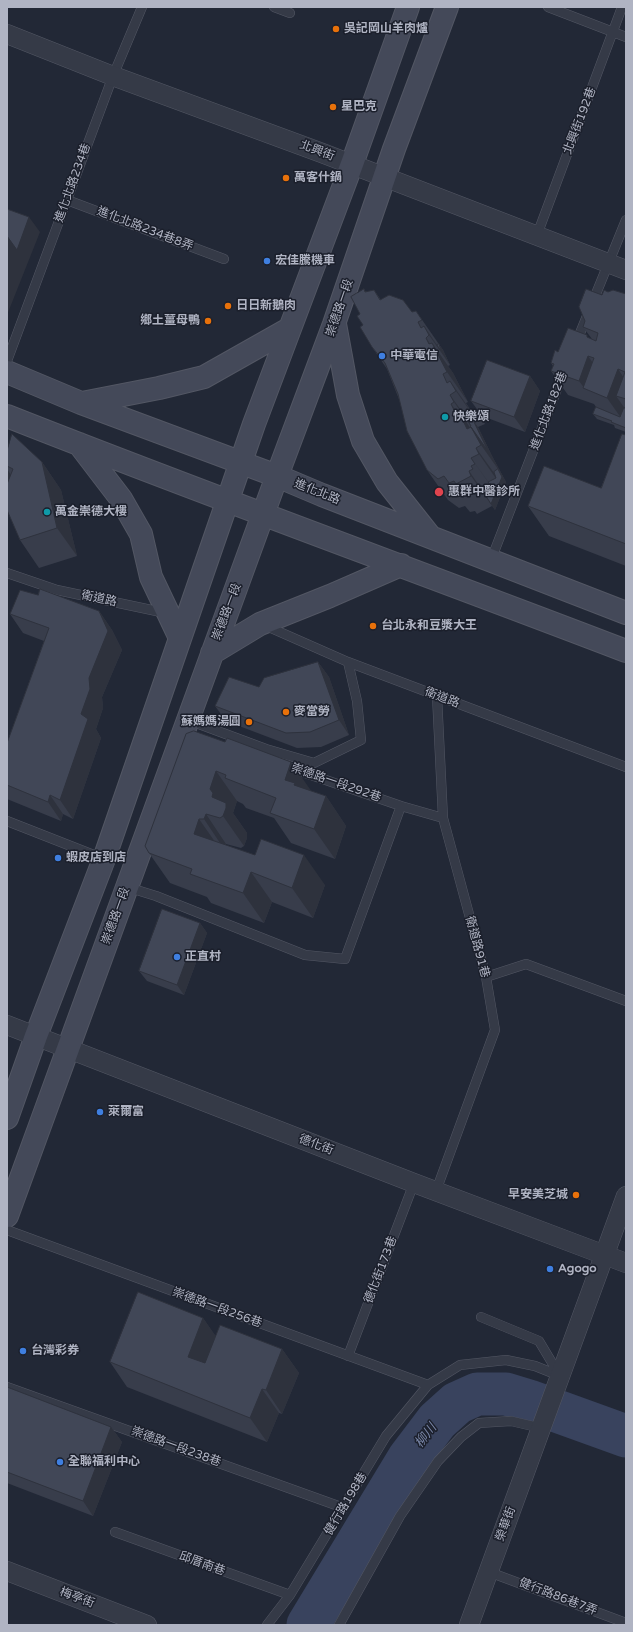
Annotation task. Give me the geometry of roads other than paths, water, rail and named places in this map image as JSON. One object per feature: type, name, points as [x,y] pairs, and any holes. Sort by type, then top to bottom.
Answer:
[{"type":"main road","points":[[7,1118],[36,1036],[104,859],[240,463],[352,164],[408,7]]},
{"type":"main road","name":"崇德路一段","points":[[7,1216],[127,887],[188,728],[212,653],[334,324],[384,177],[447,7]]},
{"type":"main road","points":[[334,324],[348,395],[363,441],[387,482],[429,536]]},
{"type":"main road","points":[[81,403],[159,388],[204,377],[289,329]]},
{"type":"main road","name":"進化北路","points":[[7,372],[81,403],[277,476],[322,495],[626,612]]},
{"type":"main road","points":[[7,416],[227,502],[401,565],[626,651]]},
{"type":"main road","points":[[79,444],[121,499],[141,534],[151,577],[180,638]]},
{"type":"main road","points":[[212,653],[260,624],[342,591],[401,565]]},
{"type":"street","name":"北興街","points":[[7,34],[113,76],[352,164],[618,267]]},
{"type":"street","name":"德化街","points":[[7,1025],[68,1050],[626,1263]]},
{"type":"street","points":[[559,1380],[626,1196]]},
{"type":"street","name":"榮華街","points":[[469,1625],[559,1380]]},
{"type":"street","name":"梅亭街","points":[[7,1571],[147,1625]]},
{"type":"lane","name":"進化北路234巷","points":[[7,361],[113,76],[142,7]]},
{"type":"lane","points":[[274,7],[290,13]]},
{"type":"lane","points":[[548,7],[626,37]]},
{"type":"lane","name":"北興街192巷","points":[[537,235],[622,7]]},
{"type":"lane","name":"進化北路234巷8弄","points":[[67,200],[224,259]]},
{"type":"lane","points":[[573,350],[618,267],[626,220]]},
{"type":"lane","name":"進化北路182巷","points":[[491,560],[567,364]]},
{"type":"lane","name":"衛道路","points":[[7,573],[57,590],[161,612],[180,638]]},
{"type":"lane","name":"衛道路","points":[[260,624],[348,662],[626,767]]},
{"type":"lane","points":[[188,728],[314,763],[361,740],[357,701],[348,662]]},
{"type":"lane","name":"衛道路91巷","points":[[436,1191],[495,1030],[486,977],[443,818],[437,696]]},
{"type":"lane","name":"崇德路一段292巷","points":[[277,763],[401,806],[443,818]]},
{"type":"lane","points":[[127,887],[156,896],[305,955],[346,958],[401,806]]},
{"type":"lane","points":[[7,821],[104,859]]},
{"type":"lane","points":[[486,977],[526,964],[626,1001]]},
{"type":"lane","name":"德化街173巷","points":[[348,1356],[414,1183]]},
{"type":"lane","name":"崇德路一段256巷","points":[[7,1230],[428,1385]]},
{"type":"lane","points":[[481,1317],[539,1341],[559,1380]]},
{"type":"lane","name":"健行路198巷","points":[[267,1625],[290,1595],[344,1508],[386,1436],[428,1385],[460,1365],[506,1360],[535,1366],[559,1380]]},
{"type":"lane","name":"崇德路一段238巷","points":[[7,1387],[344,1508]]},
{"type":"lane","points":[[339,1625],[400,1516],[438,1461],[461,1437],[479,1424],[510,1420],[542,1426]]},
{"type":"lane","name":"邱厝南巷","points":[[115,1532],[290,1595]]},
{"type":"lane","name":"健行路86巷7弄","points":[[489,1572],[626,1623]]},
{"type":"waterway","name":"柳川","points":[[308,1625],[409,1458],[437,1421],[457,1403],[477,1394],[506,1394],[626,1436]]},
{"type":"place","name":"吳記岡山羊肉爐","points":[[336,29]]},
{"type":"place","name":"星巴克","points":[[333,107]]},
{"type":"place","name":"萬客什鍋","points":[[286,178]]},
{"type":"place","name":"宏佳騰機車","points":[[267,261]]},
{"type":"place","name":"日日新鵝肉","points":[[228,306]]},
{"type":"place","name":"鄉土薑母鴨","points":[[208,321]]},
{"type":"place","name":"中華電信","points":[[382,356]]},
{"type":"place","name":"快樂頌","points":[[445,417]]},
{"type":"place","name":"惠群中醫診所","points":[[439,492]]},
{"type":"place","name":"萬金崇德大樓","points":[[47,512]]},
{"type":"place","name":"台北永和豆漿大王","points":[[373,626]]},
{"type":"place","name":"麥當勞","points":[[286,712]]},
{"type":"place","name":"蘇媽媽湯圓","points":[[249,722]]},
{"type":"place","name":"蝦皮店到店","points":[[58,858]]},
{"type":"place","name":"正直村","points":[[177,957]]},
{"type":"place","name":"萊爾富","points":[[100,1112]]},
{"type":"place","name":"早安美芝城","points":[[576,1195]]},
{"type":"place","name":"Agogo","points":[[550,1269]]},
{"type":"place","name":"台灣彩券","points":[[23,1351]]},
{"type":"place","name":"全聯福利中心","points":[[60,1462]]}]
